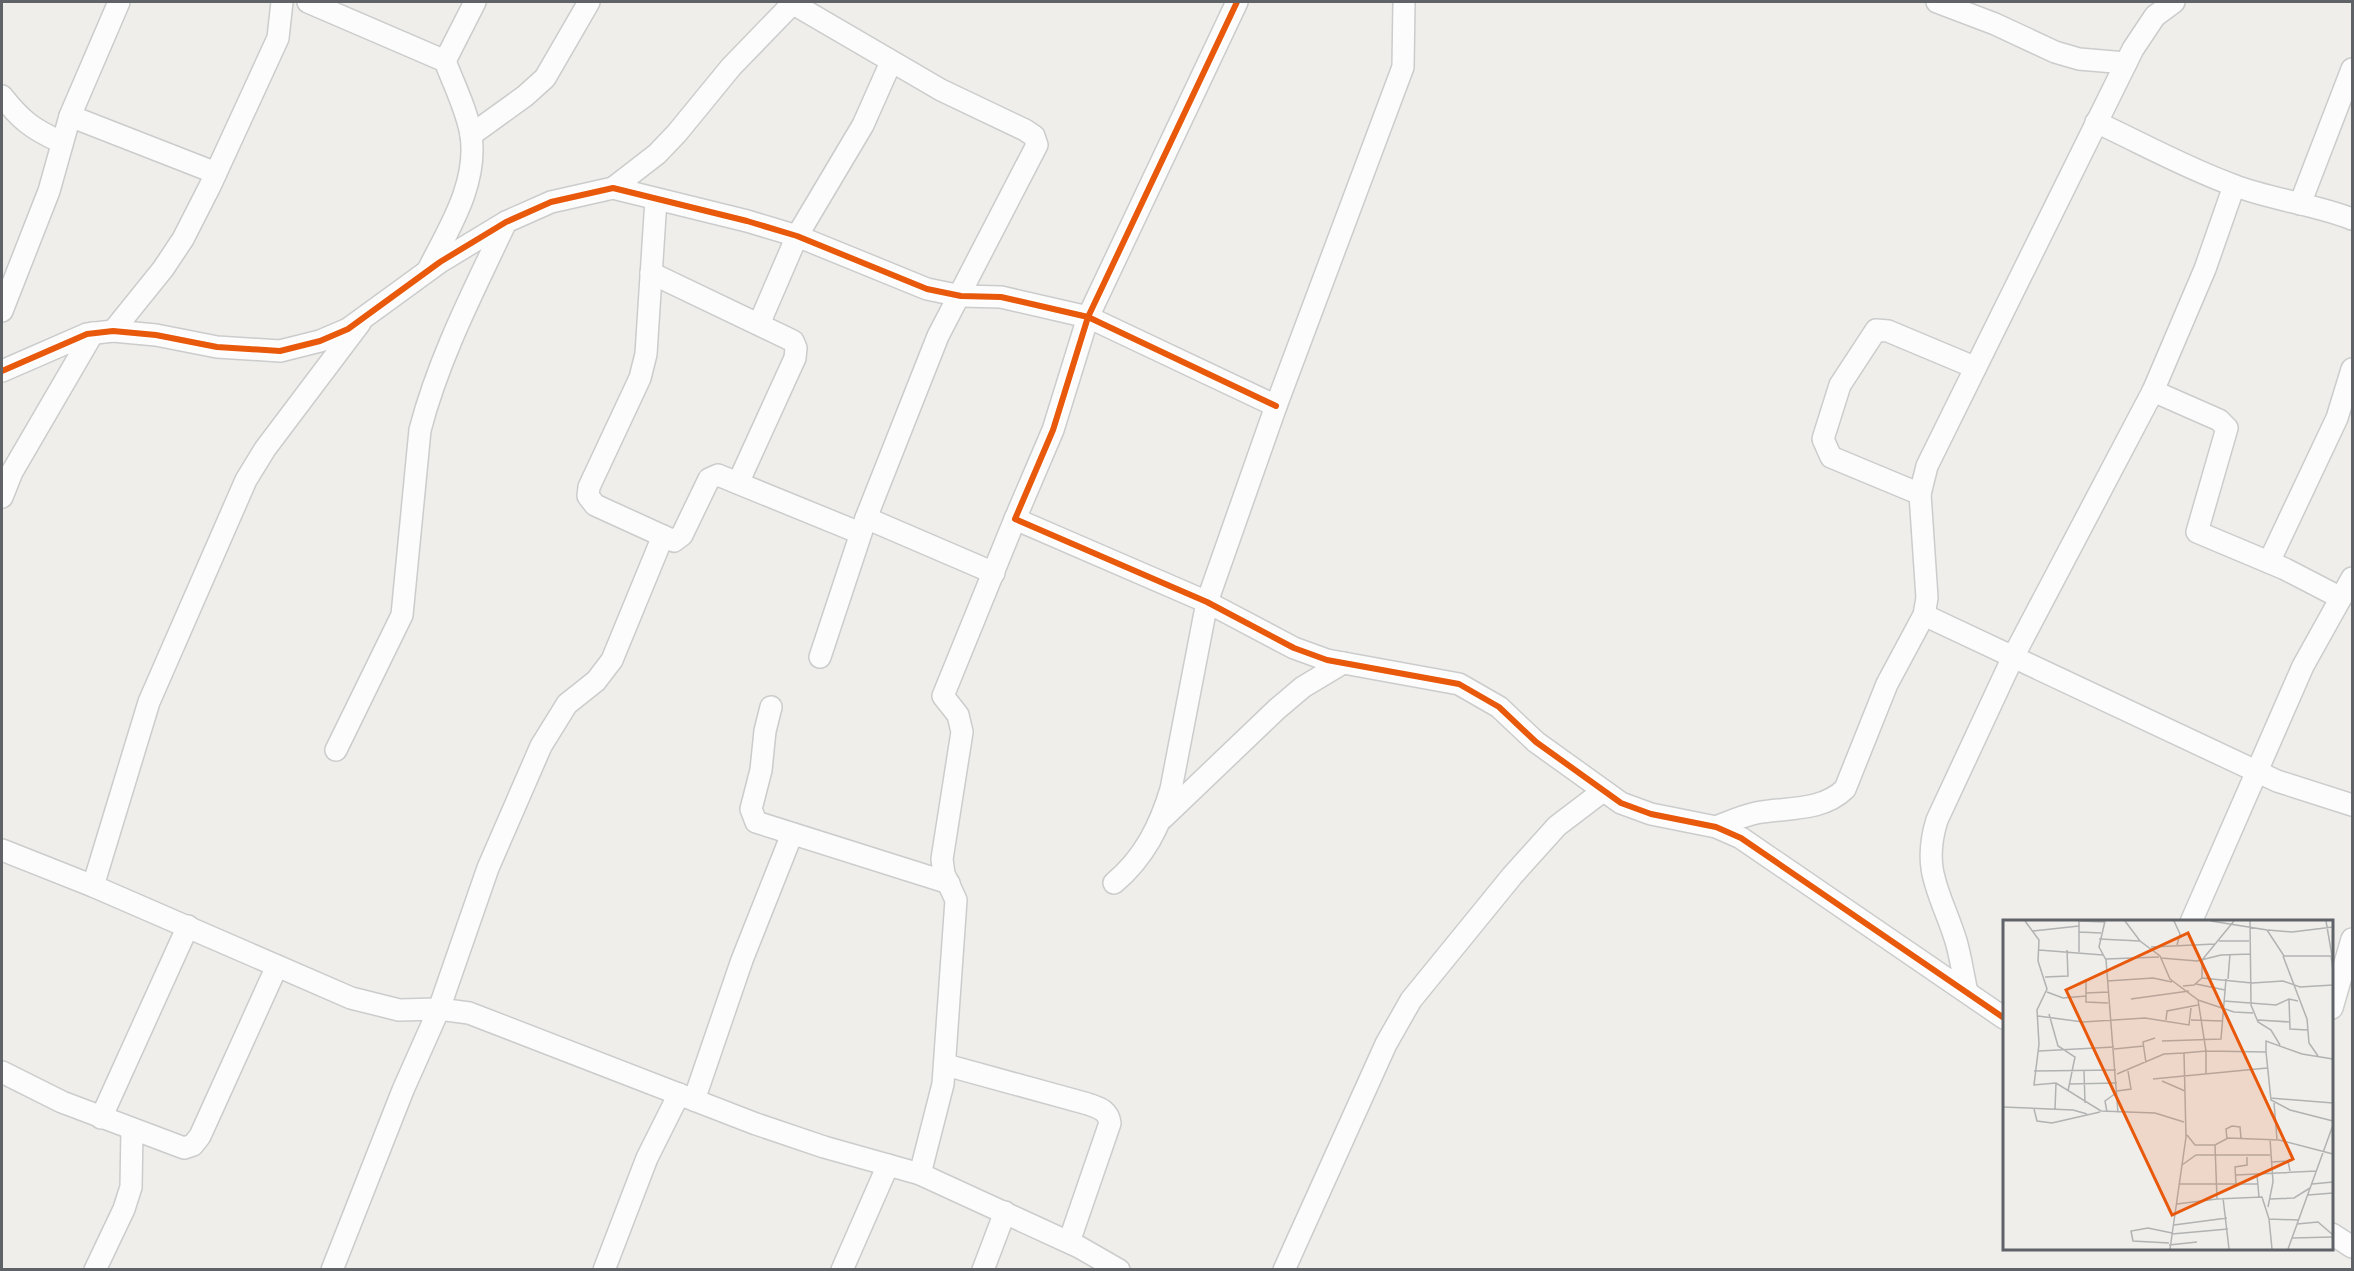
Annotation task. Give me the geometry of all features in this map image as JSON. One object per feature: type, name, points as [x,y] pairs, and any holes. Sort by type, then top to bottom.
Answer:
[{"type":"street","points":[[2,311],[49,191],[70,116],[119,2]]},
{"type":"street","points":[[2,497],[12,472],[103,332],[164,269],[183,239],[278,38],[282,2]]},
{"type":"street","points":[[308,2],[446,61]]},
{"type":"street","points":[[427,272],[465,192],[472,164],[471,135],[446,61],[475,2]]},
{"type":"street","points":[[471,135],[525,96],[545,78],[589,2]]},
{"type":"street","points":[[613,188],[670,140],[731,67],[792,2],[941,90],[1034,136],[1037,145],[961,296],[938,336],[863,525],[820,657]]},
{"type":"street","points":[[920,1174],[943,1084],[956,900],[942,859],[962,732],[958,715],[943,696],[1053,430],[1088,317],[1238,2]]},
{"type":"street","points":[[1162,819],[1171,789],[1208,602],[1276,406],[1403,67],[1404,2]]},
{"type":"street","points":[[1937,2],[1995,24],[2055,52],[2079,59],[2126,63]]},
{"type":"street","points":[[1716,827],[1754,814],[1822,805],[1835,799],[1845,789],[1887,684],[1924,615],[1927,598],[1920,494],[1924,473],[2126,63],[2155,16],[2174,2]]},
{"type":"street","points":[[759,324],[797,236],[864,125],[891,62]]},
{"type":"street","points":[[2300,204],[2352,69]]},
{"type":"street","points":[[2,96],[23,122],[36,131],[61,142]]},
{"type":"street","points":[[70,116],[216,173]]},
{"type":"street","points":[[2096,122],[2234,186],[2352,219]]},
{"type":"street","points":[[1966,992],[1956,942],[1930,867],[1929,844],[1937,820],[2013,657],[2153,391],[2205,269],[2234,186]]},
{"type":"street","points":[[2,371],[103,332],[156,334],[217,347],[280,351],[320,341],[348,329],[427,272],[506,222],[551,202],[613,188],[747,221],[797,236],[927,289],[961,296],[1001,297],[1088,317],[1276,406]]},
{"type":"street","points":[[656,199],[646,354],[640,378],[589,487],[588,496],[595,505],[674,541],[678,539],[713,476],[718,475],[994,573]]},
{"type":"street","points":[[336,750],[402,615],[422,420],[443,360],[506,222]]},
{"type":"street","points":[[651,273],[792,340],[796,348],[795,357],[738,483]]},
{"type":"street","points":[[93,886],[149,702],[246,480],[264,449],[326,372],[364,318]]},
{"type":"street","points":[[1920,494],[1830,457],[1823,440],[1834,397],[1876,330],[1888,331],[1974,368]]},
{"type":"street","points":[[2269,562],[2337,418],[2351,377]]},
{"type":"street","points":[[2153,391],[2219,420],[2227,428],[2197,532],[2269,562],[2341,598]]},
{"type":"street","points":[[1016,519],[1208,602],[1294,648],[1343,663],[1458,684],[1477,692],[1499,707],[1536,742],[1621,803],[1651,814],[1716,827],[1741,838],[2003,1017]]},
{"type":"street","points":[[332,1269],[403,1090],[439,1009],[488,868],[541,746],[567,704],[596,681],[612,660],[663,536]]},
{"type":"street","points":[[2191,920],[2259,773],[2303,666],[2352,578]]},
{"type":"street","points":[[1924,615],[2259,773],[2309,794],[2352,805]]},
{"type":"street","points":[[1114,883],[1130,870],[1162,819],[1277,709],[1303,687],[1343,663]]},
{"type":"street","points":[[771,707],[752,816],[756,822],[949,883]]},
{"type":"street","points":[[1284,1269],[1386,1044],[1412,1000],[1512,876],[1557,825],[1603,791]]},
{"type":"street","points":[[604,1269],[647,1158],[686,1097],[792,834]]},
{"type":"street","points":[[2,850],[188,926],[333,991],[377,1006],[399,1010],[439,1009],[469,1013],[686,1097],[813,1143],[920,1174],[1074,1244],[1119,1269]]},
{"type":"street","points":[[101,1118],[188,926]]},
{"type":"street","points":[[2333,1001],[2352,939]]},
{"type":"street","points":[[2,1072],[101,1118],[184,1148],[193,1145],[200,1136],[278,966]]},
{"type":"street","points":[[945,1065],[1088,1104],[1109,1115],[1110,1123],[1074,1244],[1088,1269]]},
{"type":"street","points":[[95,1269],[124,1209],[130,1187],[132,1129]]},
{"type":"street","points":[[842,1269],[888,1166]]},
{"type":"street","points":[[983,1269],[1005,1212]]},
{"type":"street","points":[[2333,1235],[2352,1247]]},
{"type":"cycle path","points":[[2,371],[87,334],[113,331],[156,335],[217,347],[280,351],[320,341],[348,329],[440,262],[506,222],[551,202],[613,188],[747,221],[797,236],[927,289],[961,296],[1001,297],[1088,317],[1237,2]]},
{"type":"cycle path","points":[[1276,406],[1088,317],[1053,430],[1015,519],[1207,602],[1294,648],[1327,660],[1459,684],[1499,707],[1536,742],[1621,803],[1651,814],[1716,827],[1741,838],[2003,1017]]}]
